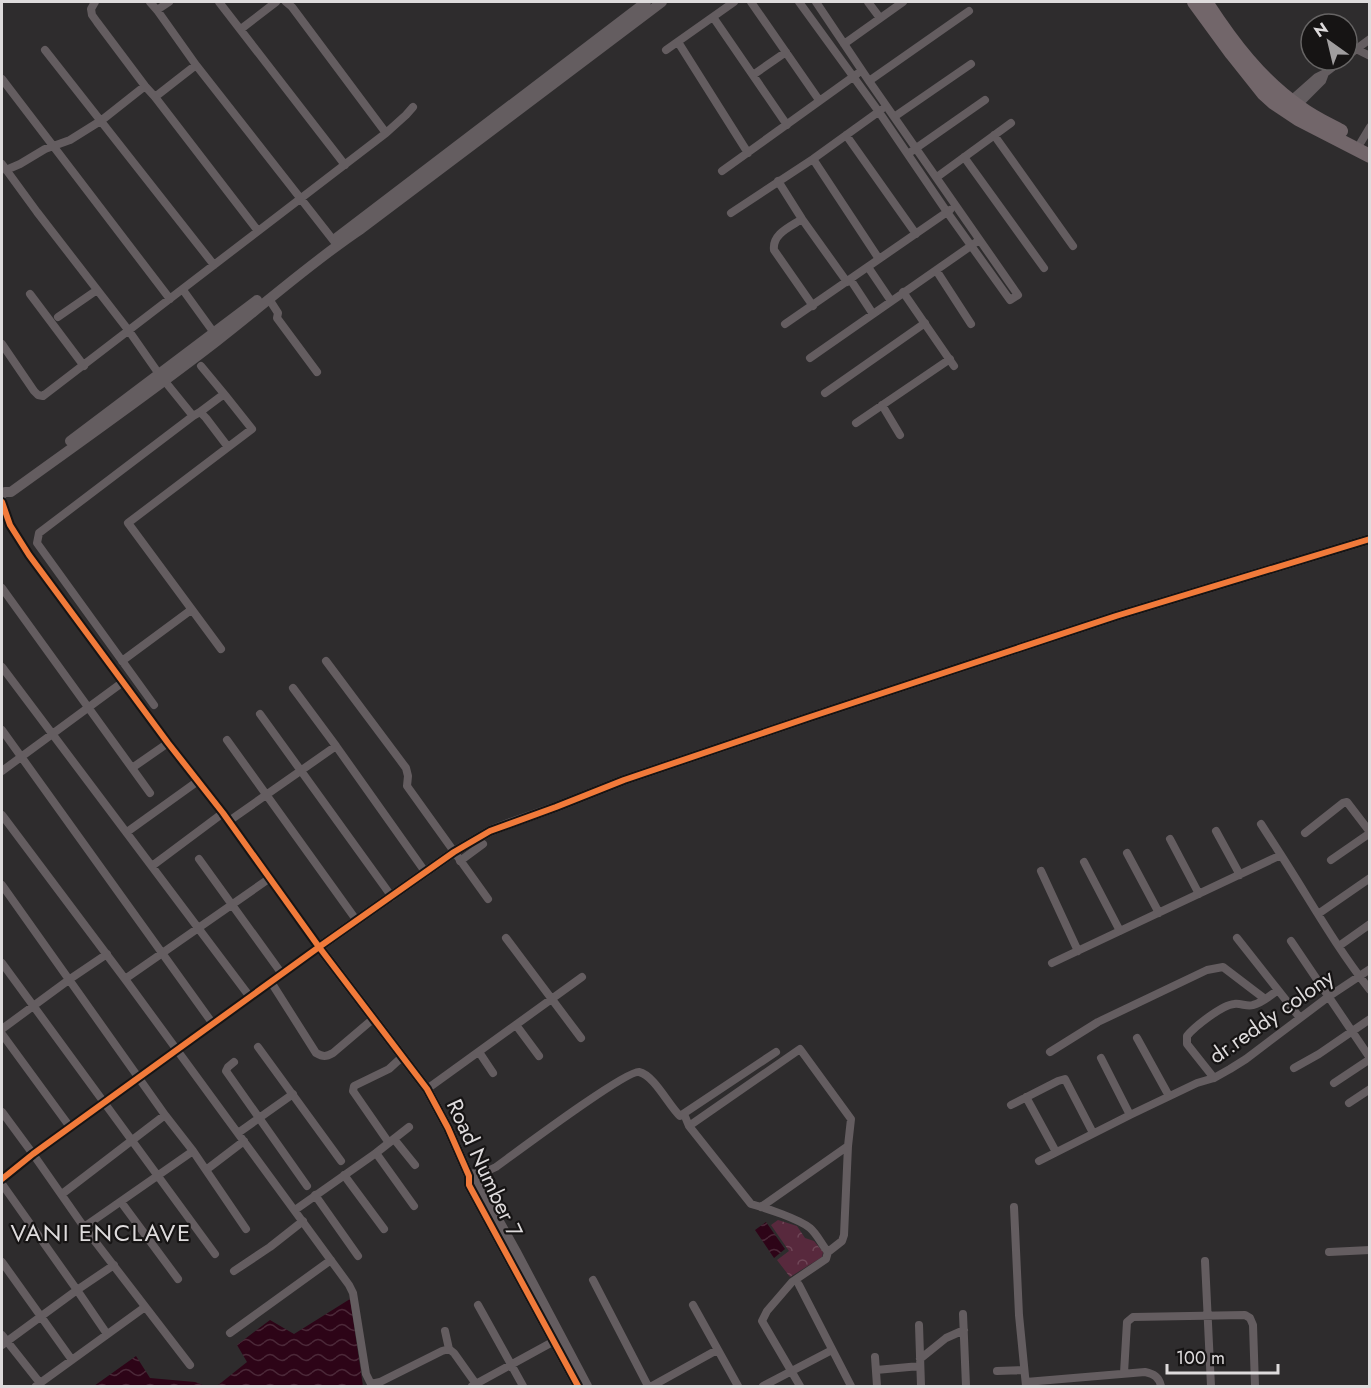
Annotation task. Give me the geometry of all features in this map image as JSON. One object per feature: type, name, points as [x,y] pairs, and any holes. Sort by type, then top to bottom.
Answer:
[{"type":"main road","points":[[1194,2],[1232,54],[1263,93],[1274,103],[1298,119],[1370,156]]},
{"type":"main road","points":[[1206,2],[1221,25],[1269,83],[1294,103],[1365,144]]},
{"type":"street","points":[[95,2],[91,9],[92,15],[258,231]]},
{"type":"street","points":[[150,2],[196,65],[335,243]]},
{"type":"street","points":[[158,10],[169,2]]},
{"type":"street","points":[[219,2],[345,165]]},
{"type":"street","points":[[241,29],[276,2]]},
{"type":"street","points":[[286,2],[386,133]]},
{"type":"street","points":[[358,226],[646,2]]},
{"type":"street","points":[[319,947],[229,821],[168,743],[29,555],[10,525],[3,496],[216,337],[335,243],[659,2]]},
{"type":"street","points":[[666,50],[734,2]]},
{"type":"street","points":[[751,2],[819,100]]},
{"type":"street","points":[[799,2],[854,76],[971,246],[1014,298],[980,240],[816,2]]},
{"type":"street","points":[[868,2],[880,18]]},
{"type":"street","points":[[844,44],[903,2]]},
{"type":"street","points":[[869,81],[969,11]]},
{"type":"street","points":[[713,17],[787,125]]},
{"type":"street","points":[[678,42],[748,153]]},
{"type":"street","points":[[45,50],[214,265]]},
{"type":"street","points":[[753,75],[786,52]]},
{"type":"street","points":[[894,117],[971,64]]},
{"type":"street","points":[[155,97],[196,65]]},
{"type":"street","points":[[722,171],[862,70]]},
{"type":"street","points":[[1294,103],[1317,77],[1326,72]]},
{"type":"street","points":[[2,79],[170,300]]},
{"type":"street","points":[[145,86],[102,120],[70,141],[53,146],[20,164],[4,167],[162,378],[228,447]]},
{"type":"street","points":[[908,154],[986,100]]},
{"type":"street","points":[[731,213],[813,159],[887,106]]},
{"type":"street","points":[[2,344],[38,395],[43,396],[386,133],[412,107]]},
{"type":"street","points":[[937,177],[1011,123]]},
{"type":"street","points":[[1365,144],[1370,127]]},
{"type":"street","points":[[846,135],[916,234]]},
{"type":"street","points":[[994,135],[1074,246]]},
{"type":"street","points":[[964,157],[1044,268]]},
{"type":"street","points":[[813,159],[879,259]]},
{"type":"street","points":[[778,181],[802,219],[873,314]]},
{"type":"street","points":[[785,324],[956,206]]},
{"type":"street","points":[[802,219],[776,237],[773,243],[774,250],[813,306]]},
{"type":"street","points":[[810,358],[980,240]]},
{"type":"street","points":[[216,337],[269,299],[335,243]]},
{"type":"street","points":[[868,267],[891,302]]},
{"type":"street","points":[[936,270],[971,324]]},
{"type":"street","points":[[58,317],[98,290]]},
{"type":"street","points":[[183,290],[216,337]]},
{"type":"street","points":[[856,423],[952,363],[903,292]]},
{"type":"street","points":[[30,294],[84,366]]},
{"type":"street","points":[[269,299],[278,313],[277,318],[317,372]]},
{"type":"street","points":[[825,393],[925,323]]},
{"type":"street","points":[[201,366],[252,429],[128,524],[220,649]]},
{"type":"street","points":[[154,705],[43,552],[37,543],[39,533],[196,414],[225,395]]},
{"type":"street","points":[[882,405],[900,435]]},
{"type":"street","points":[[458,856],[490,831],[624,780],[1108,619],[1370,539]]},
{"type":"street","points":[[2,588],[150,793]]},
{"type":"street","points":[[122,661],[191,610]]},
{"type":"street","points":[[326,661],[406,768],[407,786],[488,899]]},
{"type":"street","points":[[2,667],[250,997]]},
{"type":"street","points":[[2,771],[123,682]]},
{"type":"street","points":[[293,688],[426,873]]},
{"type":"street","points":[[260,714],[392,897]]},
{"type":"street","points":[[2,730],[213,1024]]},
{"type":"street","points":[[227,740],[357,921]]},
{"type":"street","points":[[132,768],[168,743]]},
{"type":"street","points":[[229,821],[336,746]]},
{"type":"street","points":[[127,832],[198,781]]},
{"type":"street","points":[[1305,832],[1347,802],[1370,833],[1331,860]]},
{"type":"street","points":[[152,866],[223,813]]},
{"type":"street","points":[[2,814],[349,1285],[353,1293],[366,1374],[370,1384],[380,1382],[442,1351],[449,1350],[454,1353],[474,1385],[557,1339]]},
{"type":"street","points":[[1261,824],[1359,977],[1370,990]]},
{"type":"street","points":[[1216,831],[1240,875]]},
{"type":"street","points":[[1170,839],[1199,894]]},
{"type":"street","points":[[2,1179],[33,1154],[319,947],[426,873],[483,844]]},
{"type":"street","points":[[1127,854],[1160,913]]},
{"type":"street","points":[[1052,963],[1281,855]]},
{"type":"street","points":[[199,859],[282,974]]},
{"type":"street","points":[[1084,862],[1120,931]]},
{"type":"street","points":[[1041,871],[1078,951]]},
{"type":"street","points":[[125,979],[270,878]]},
{"type":"street","points":[[1318,914],[1370,878]]},
{"type":"street","points":[[2,885],[246,1228]]},
{"type":"street","points":[[1339,946],[1370,924]]},
{"type":"street","points":[[506,938],[581,1038]]},
{"type":"street","points":[[1237,938],[1300,1018]]},
{"type":"street","points":[[1292,941],[1370,1059],[1334,1083]]},
{"type":"street","name":"Road Number 7","points":[[319,947],[427,1089],[448,1128],[468,1175],[469,1185],[532,1292],[578,1386]]},
{"type":"street","points":[[70,1127],[2,1031],[69,979],[106,954]]},
{"type":"street","points":[[2,963],[215,1254]]},
{"type":"street","points":[[1050,1052],[1098,1022],[1215,968],[1223,967],[1265,999]]},
{"type":"street","name":"dr.reddy colony","points":[[1039,1161],[1130,1114],[1197,1083],[1214,1078],[1246,1059],[1328,997],[1370,969]]},
{"type":"street","points":[[427,1089],[582,977]]},
{"type":"street","points":[[271,982],[316,1053],[322,1056],[333,1053],[374,1019]]},
{"type":"street","points":[[1214,1078],[1187,1044],[1187,1036],[1197,1025],[1224,1008],[1234,1004],[1255,1005],[1278,990]]},
{"type":"street","points":[[1294,1068],[1370,1018]]},
{"type":"street","points":[[516,1025],[539,1056]]},
{"type":"street","points":[[1137,1038],[1169,1096]]},
{"type":"street","points":[[258,1047],[341,1161]]},
{"type":"street","points":[[689,1126],[800,1049],[852,1119],[842,1241],[828,1252],[826,1259],[792,1282],[767,1311],[762,1321],[800,1386]]},
{"type":"street","points":[[478,1052],[493,1073]]},
{"type":"street","points":[[468,1175],[481,1174],[496,1167],[632,1073],[640,1072],[650,1077],[680,1116],[776,1052]]},
{"type":"street","points":[[402,1057],[388,1069],[354,1086],[353,1091],[415,1166]]},
{"type":"street","points":[[1101,1058],[1130,1114]]},
{"type":"street","points":[[234,1062],[226,1071],[307,1186]]},
{"type":"street","points":[[1011,1105],[1065,1079],[1093,1133]]},
{"type":"street","points":[[1349,1103],[1370,1089]]},
{"type":"street","points":[[238,1133],[293,1094]]},
{"type":"street","points":[[1026,1097],[1056,1152]]},
{"type":"street","points":[[2,1112],[84,1227],[190,1365]]},
{"type":"street","points":[[684,1114],[689,1126],[751,1204],[799,1222],[811,1229],[828,1252]]},
{"type":"street","points":[[62,1194],[165,1115]]},
{"type":"street","points":[[295,1210],[409,1127]]},
{"type":"street","points":[[206,1170],[244,1141]]},
{"type":"street","points":[[761,1207],[848,1146]]},
{"type":"street","points":[[84,1227],[193,1151]]},
{"type":"street","points":[[376,1153],[414,1206]]},
{"type":"street","points":[[344,1175],[384,1229]]},
{"type":"street","points":[[2,1184],[107,1334]]},
{"type":"street","points":[[315,1196],[358,1256]]},
{"type":"street","points":[[121,1202],[178,1279]]},
{"type":"street","points":[[1014,1207],[1018,1302],[1026,1384],[1145,1372],[1157,1377],[1161,1386]]},
{"type":"street","points":[[234,1271],[303,1221]]},
{"type":"street","points":[[1329,1252],[1370,1250]]},
{"type":"street","points":[[230,1333],[331,1260]]},
{"type":"street","points":[[1205,1261],[1211,1386]]},
{"type":"street","points":[[2,1262],[72,1360]]},
{"type":"street","points":[[114,1265],[3,1340],[38,1385],[145,1307]]},
{"type":"street","points":[[593,1280],[650,1386],[717,1350]]},
{"type":"street","points":[[800,1285],[851,1386]]},
{"type":"street","points":[[478,1305],[523,1386]]},
{"type":"street","points":[[693,1305],[738,1386]]},
{"type":"street","points":[[963,1314],[966,1386]]},
{"type":"street","points":[[1124,1373],[1127,1322],[1132,1317],[1245,1315],[1250,1318],[1253,1325],[1256,1386]]},
{"type":"street","points":[[919,1325],[921,1386]]},
{"type":"street","points":[[445,1330],[449,1350]]},
{"type":"street","points":[[876,1370],[920,1362],[946,1338],[964,1330]]},
{"type":"street","name":"Road Number 7","points":[[557,1339],[587,1386]]},
{"type":"street","points":[[763,1386],[832,1350]]},
{"type":"street","points":[[874,1357],[877,1386]]},
{"type":"street","points":[[997,1371],[1024,1370]]},
{"type":"green space","points":[[778,1220],[797,1226],[805,1238],[814,1241],[823,1252],[822,1257],[790,1277],[777,1260],[789,1251],[771,1225]]},
{"type":"water","points":[[766,1222],[785,1249],[774,1258],[755,1230]]},
{"type":"water","points":[[350,1299],[363,1386],[217,1386],[247,1362],[237,1345],[270,1320],[294,1334]]},
{"type":"water","points":[[136,1356],[150,1378],[195,1382],[205,1386],[94,1386]]},
{"type":"cycle path","points":[[2,502],[10,525],[29,555],[427,1089],[448,1128],[469,1176],[469,1185],[578,1386]]},
{"type":"cycle path","points":[[2,1179],[33,1154],[319,947],[454,852],[490,831],[624,780],[810,717],[1116,616],[1370,539]]},
{"type":"district","name":"VANI ENCLAVE","points":[[101,1232]]}]
